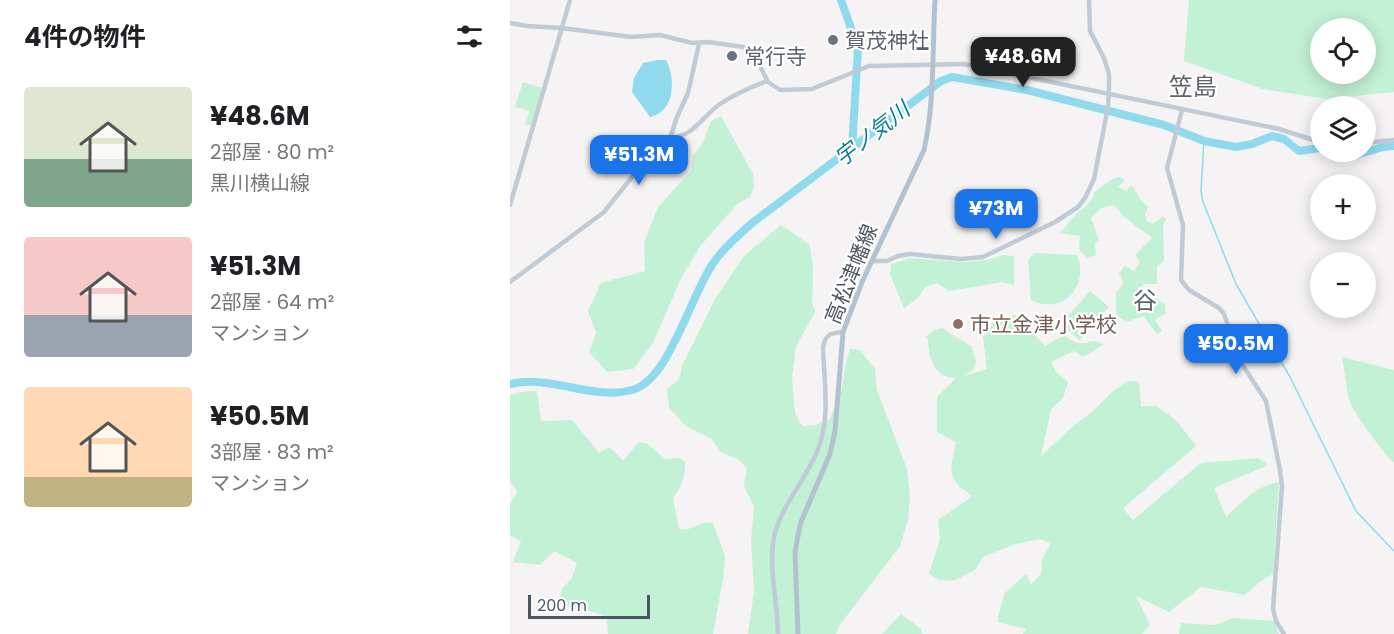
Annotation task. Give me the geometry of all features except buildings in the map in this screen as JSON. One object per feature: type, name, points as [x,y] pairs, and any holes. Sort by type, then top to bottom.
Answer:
[{"type":"main road","name":"高松津幡線","points":[[798,634],[796,544],[801,522],[831,454],[843,332],[872,261],[924,150],[929,127],[935,0]]},
{"type":"street","points":[[510,205],[570,0]]},
{"type":"street","points":[[872,261],[887,261],[910,254],[961,259],[983,257],[1055,222],[1078,207],[1090,190],[1094,179],[1109,94],[1109,74],[1104,58],[1090,31],[1089,0]]},
{"type":"street","points":[[510,23],[527,27],[562,28],[631,37],[667,35],[699,44],[708,42],[749,50],[759,60],[767,81],[780,90],[802,91],[878,65],[964,64],[1279,129],[1310,139]]},
{"type":"street","points":[[510,282],[604,212],[636,172],[670,138],[692,81],[699,44]]},
{"type":"street","points":[[670,138],[683,136],[722,103],[745,89],[767,81]]},
{"type":"street","points":[[1182,110],[1167,168],[1183,225],[1181,280],[1189,290],[1213,304],[1224,314],[1242,364],[1266,401],[1282,486],[1273,609],[1276,621],[1284,634]]},
{"type":"street","points":[[1376,142],[1394,140]]},
{"type":"street","points":[[778,634],[772,551],[774,535],[783,512],[811,465],[820,443],[826,408],[823,347],[825,340],[828,334],[843,332]]},
{"type":"green space","points":[[1189,0],[1394,0],[1394,92],[1355,96],[1310,96],[1263,89],[1184,61]]},
{"type":"green space","points":[[523,82],[542,88],[531,125],[525,125],[530,111],[515,107]]},
{"type":"green space","points":[[721,116],[753,174],[754,187],[750,197],[737,204],[701,245],[681,278],[653,343],[633,369],[607,372],[589,352],[596,333],[588,311],[601,283],[645,271],[644,242],[658,207],[691,171],[693,155],[703,143],[711,121]]},
{"type":"green space","points":[[1120,177],[1125,180],[1118,187],[1126,191],[1132,185],[1148,207],[1145,214],[1147,221],[1153,224],[1163,216],[1166,219],[1163,225],[1164,261],[1157,266],[1157,284],[1143,284],[1142,289],[1165,304],[1166,313],[1155,320],[1162,331],[1157,334],[1144,316],[1126,322],[1116,315],[1116,293],[1123,285],[1122,277],[1118,274],[1125,266],[1134,271],[1140,262],[1135,255],[1152,238],[1123,216],[1114,205],[1101,208],[1091,218],[1099,240],[1095,243],[1096,255],[1088,258],[1079,250],[1080,236],[1058,233],[1088,205],[1094,192],[1114,178]]},
{"type":"green space","points":[[781,225],[810,245],[813,268],[812,302],[815,312],[796,346],[792,379],[795,413],[802,426],[815,425],[830,419],[842,388],[850,349],[860,350],[875,369],[877,390],[907,469],[910,496],[908,519],[900,546],[839,626],[836,634],[748,634],[754,590],[751,541],[754,507],[744,486],[747,468],[739,460],[721,452],[712,439],[686,426],[669,408],[667,389],[679,380],[682,366],[715,299],[743,257]]},
{"type":"green space","points":[[1034,253],[1077,255],[1080,277],[1076,287],[1063,301],[1042,304],[1031,300],[1028,260]]},
{"type":"green space","points":[[1003,255],[1014,256],[1014,285],[1002,282],[949,291],[937,283],[925,287],[918,298],[904,308],[890,274],[891,264],[910,258],[965,262],[987,260]]},
{"type":"green space","points":[[1090,291],[1109,307],[1080,340],[1061,324]]},
{"type":"green space","points":[[1016,315],[1045,346],[1064,335],[1074,342],[1094,341],[1103,345],[1083,357],[1074,351],[1051,362],[1056,372],[1068,382],[1063,398],[1051,409],[1041,456],[1111,393],[1127,381],[1139,382],[1141,406],[1156,406],[1176,420],[1196,446],[1123,508],[1133,520],[1201,463],[1258,458],[1268,465],[1214,488],[1226,517],[1256,491],[1279,482],[1273,574],[1245,595],[1201,587],[1169,612],[1136,596],[1150,625],[1142,634],[1023,634],[1026,629],[997,622],[1004,594],[1026,574],[1031,585],[1041,574],[1042,559],[1051,544],[1041,539],[1015,544],[983,557],[975,570],[953,581],[940,580],[929,574],[940,539],[938,520],[973,496],[958,484],[952,474],[956,442],[937,432],[937,397],[956,378],[943,375],[934,366],[926,337],[934,330],[942,328],[972,347],[976,362],[973,370],[964,376],[987,369],[983,337],[995,320]]},
{"type":"green space","points":[[1342,357],[1394,370],[1394,462],[1377,443],[1351,405]]},
{"type":"green space","points":[[537,391],[541,421],[572,420],[599,453],[610,447],[623,461],[639,442],[648,444],[665,459],[679,458],[685,462],[681,485],[673,498],[679,529],[713,523],[725,556],[713,634],[608,634],[607,617],[559,604],[562,589],[572,578],[577,563],[554,551],[540,565],[513,562],[521,541],[510,535],[510,503],[518,492],[510,482],[510,395]]},
{"type":"green space","points":[[901,614],[921,629],[922,634],[882,634]]},
{"type":"green space","points":[[1232,618],[1274,621],[1279,634],[1179,634],[1181,623],[1216,625]]},
{"type":"water","points":[[666,60],[672,85],[669,102],[658,114],[650,117],[632,92],[634,78],[643,63]]},
{"type":"waterway","points":[[841,0],[858,48],[852,149]]},
{"type":"waterway","name":"宇ノ気川","points":[[510,384],[540,382],[602,392],[617,392],[632,390],[645,383],[658,370],[669,353],[705,276],[727,246],[752,223],[941,81],[952,77],[1027,90],[1164,125],[1204,141],[1236,147],[1252,144],[1272,136],[1284,139],[1299,151],[1310,149]]},
{"type":"waterway","points":[[1204,141],[1201,191],[1203,202],[1236,284],[1290,377],[1356,511],[1394,551]]},
{"type":"waterway","name":"宇ノ気川","points":[[1376,149],[1394,146]]},
{"type":"place","name":"賀茂神社","points":[[833,40]]},
{"type":"place","name":"常行寺","points":[[732,56]]},
{"type":"place","name":"市立金津小学校","points":[[958,324]]},
{"type":"district","name":"笠島","points":[[1193,86]]},
{"type":"district","name":"谷","points":[[1145,300]]}]
